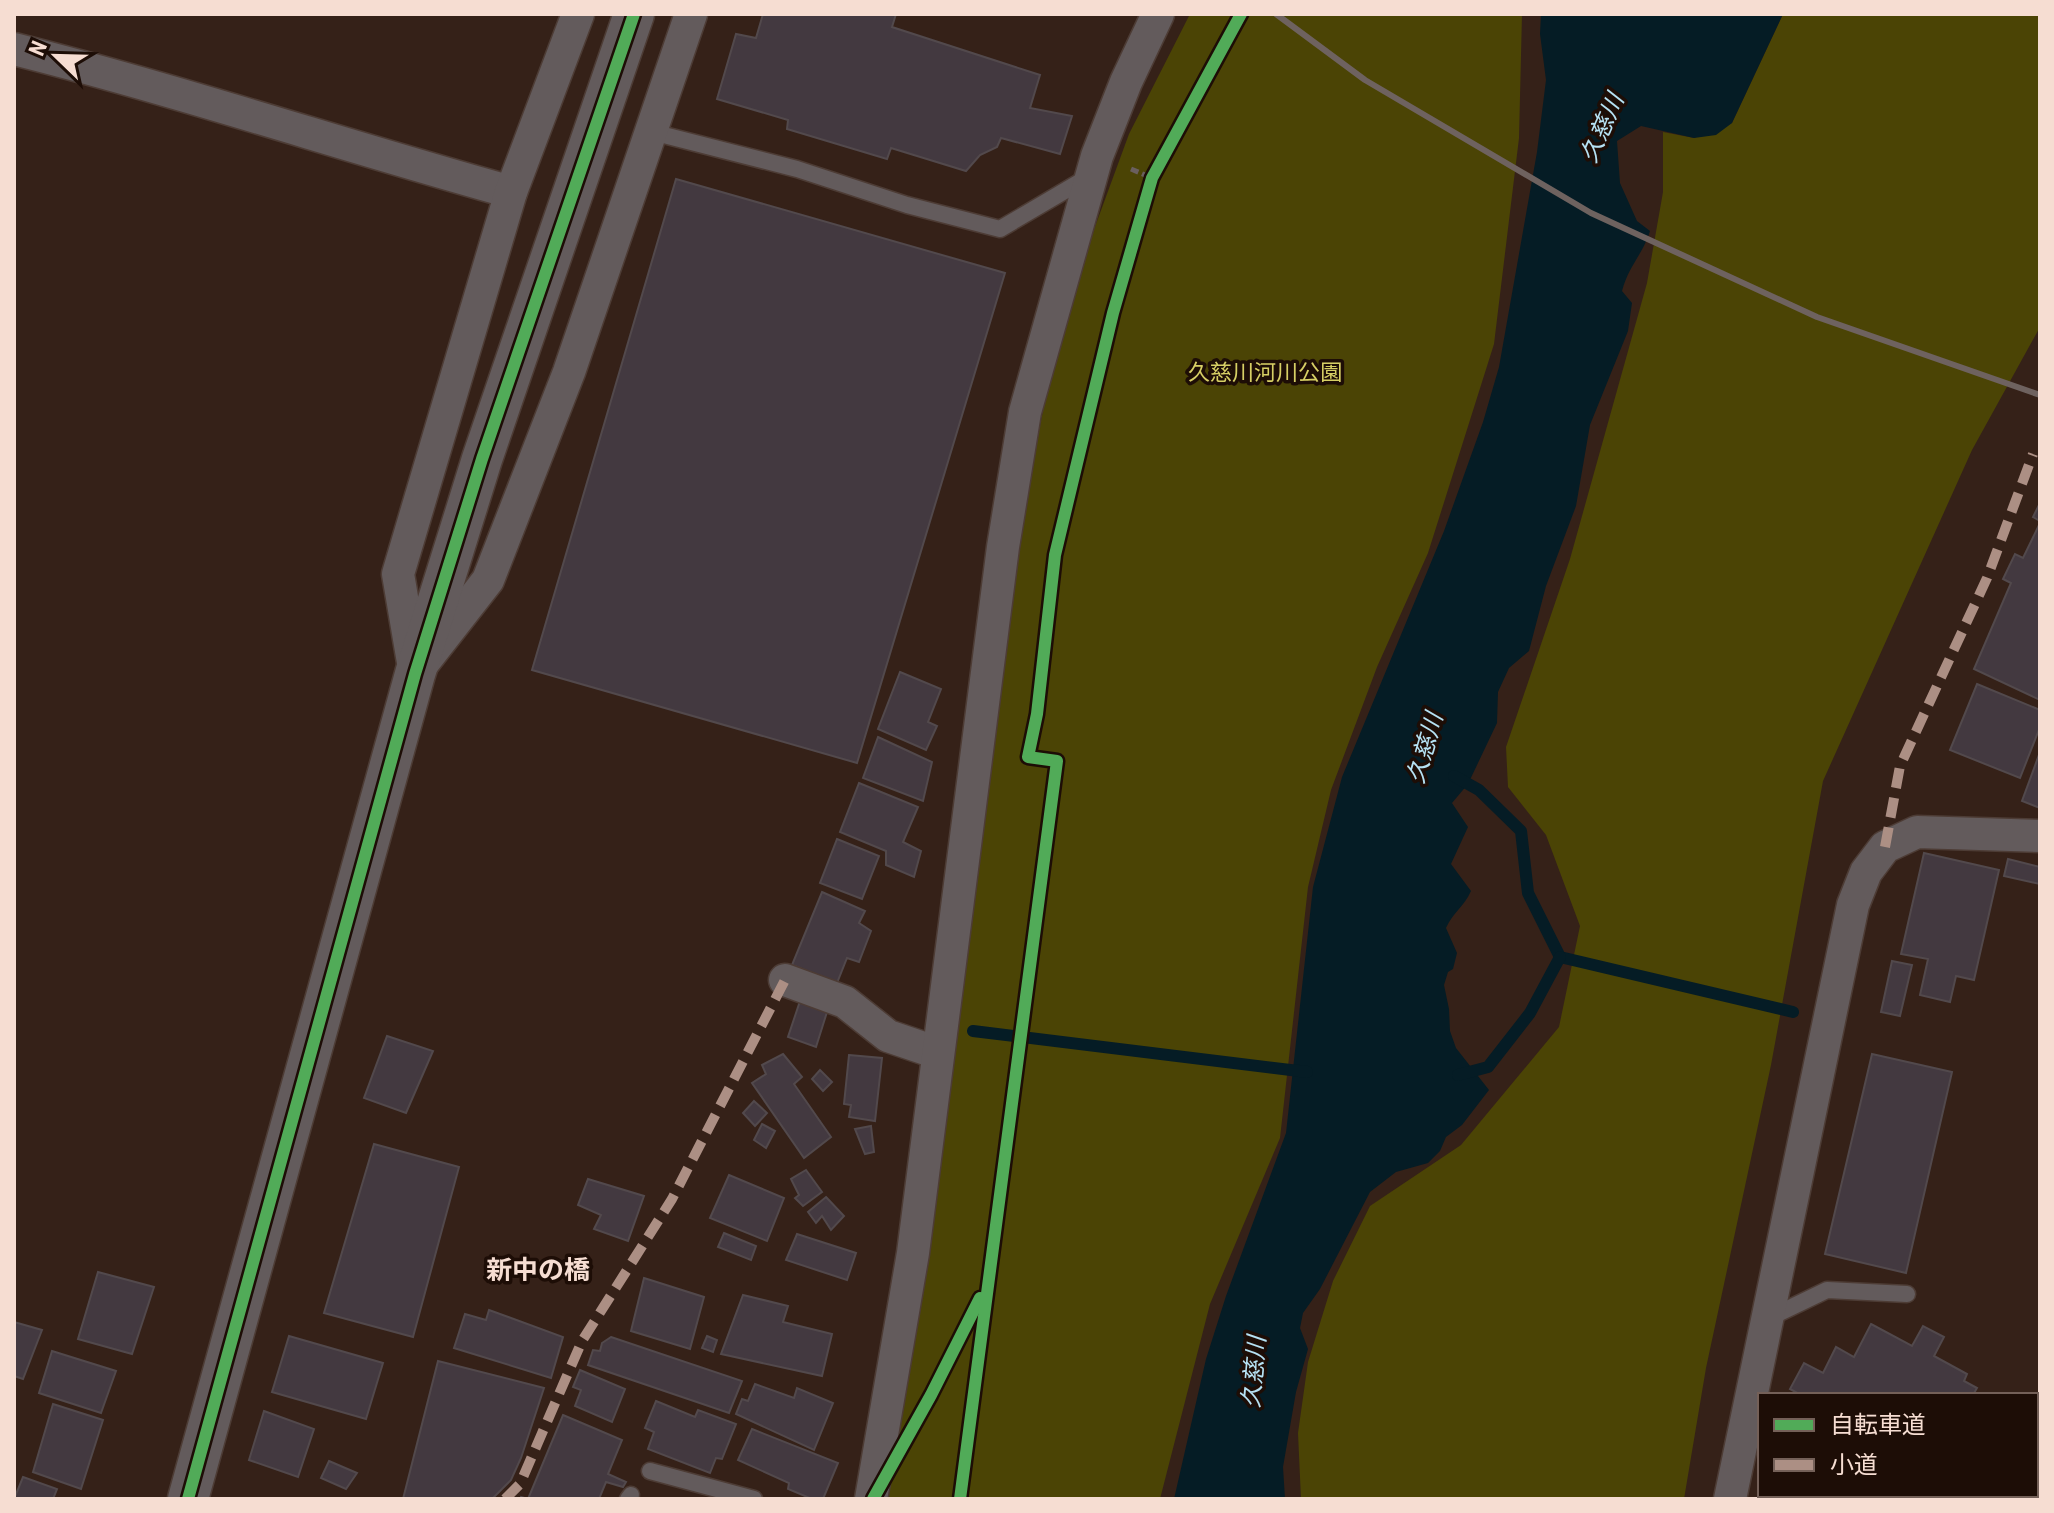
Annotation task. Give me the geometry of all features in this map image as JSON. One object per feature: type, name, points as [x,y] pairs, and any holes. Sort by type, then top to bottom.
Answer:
[{"type":"street","points":[[415,674],[398,574],[511,192],[578,14]]},
{"type":"street","points":[[188,1499],[415,674],[482,459],[634,14]]},
{"type":"street","points":[[415,674],[488,580],[569,372],[691,14]]},
{"type":"street","points":[[871,1499],[913,1253],[1003,547],[1025,412],[1092,175],[1126,82],[1158,14]]},
{"type":"street","points":[[14,49],[102,71],[511,192]]},
{"type":"street","points":[[1730,1499],[1853,905],[1866,872],[1885,847],[1917,832],[2040,836]]},
{"type":"street","points":[[785,980],[845,1002],[888,1036],[938,1053]]},
{"type":"lane","points":[[652,132],[797,169],[907,205],[1000,229],[1092,175]]},
{"type":"lane","points":[[1767,1319],[1827,1290],[1907,1294]]},
{"type":"lane","points":[[650,1471],[754,1499]]},
{"type":"path","points":[[960,1499],[1057,761],[1028,757],[1037,714],[1055,555],[1113,313],[1152,178],[1241,14]]},
{"type":"path","points":[[924,1408],[988,1282]]},
{"type":"green space","name":"久慈川河川公園","points":[[1190,14],[1522,14],[1519,138],[1494,344],[1428,553],[1377,667],[1331,790],[1308,887],[1280,1138],[1210,1304],[1160,1499],[877,1499],[1012,571],[1060,322],[1129,134]]},
{"type":"green space","points":[[1783,14],[2040,14],[2040,327],[1972,450],[1823,781],[1771,1065],[1706,1368],[1684,1499],[1301,1499],[1298,1433],[1308,1362],[1333,1281],[1370,1206],[1461,1145],[1559,1027],[1580,926],[1546,835],[1508,787],[1506,747],[1570,559],[1647,283],[1663,192],[1663,132],[1694,138],[1732,123]]},
{"type":"water","name":"久慈川","points":[[1541,14],[1783,14],[1732,123],[1716,135],[1694,138],[1641,126],[1617,141],[1620,183],[1637,221],[1650,231],[1622,291],[1632,303],[1628,331],[1590,425],[1576,506],[1546,586],[1529,651],[1509,668],[1498,692],[1497,723],[1468,784],[1452,803],[1468,827],[1451,864],[1471,891],[1446,928],[1457,953],[1444,985],[1450,1031],[1456,1048],[1489,1090],[1462,1125],[1446,1137],[1440,1151],[1428,1163],[1396,1172],[1370,1192],[1320,1289],[1303,1313],[1300,1328],[1308,1349],[1296,1392],[1283,1467],[1285,1499],[1174,1499],[1206,1359],[1286,1133],[1313,887],[1342,777],[1444,531],[1499,367],[1537,152],[1546,80],[1540,34]]},
{"type":"building","points":[[763,14],[896,14],[892,27],[1040,75],[1030,108],[1072,116],[1060,154],[1001,138],[997,147],[980,155],[966,171],[891,148],[887,159],[787,129],[788,120],[717,99],[736,34],[756,38]]},
{"type":"building","points":[[676,179],[1005,273],[857,763],[532,670]]},
{"type":"building","points":[[2040,503],[2040,521],[2033,517]]},
{"type":"building","points":[[2040,523],[2040,700],[1974,669],[2011,583],[2003,579],[2015,554],[2023,558]]},
{"type":"building","points":[[900,672],[941,689],[928,722],[937,726],[926,750],[878,729]]},
{"type":"building","points":[[1977,684],[2040,710],[2040,727],[2020,778],[1950,750]]},
{"type":"building","points":[[878,737],[932,762],[923,801],[863,778]]},
{"type":"building","points":[[2040,752],[2040,808],[2022,801]]},
{"type":"building","points":[[859,783],[918,807],[903,842],[921,851],[914,877],[886,865],[886,851],[840,832]]},
{"type":"building","points":[[837,839],[879,856],[862,899],[820,883]]},
{"type":"building","points":[[1924,853],[1999,870],[1974,980],[1956,976],[1950,1002],[1920,995],[1928,959],[1901,954]]},
{"type":"building","points":[[2008,859],[2040,867],[2040,884],[2004,876]]},
{"type":"building","points":[[822,892],[865,911],[859,923],[871,931],[859,962],[847,958],[837,983],[792,965]]},
{"type":"building","points":[[1892,961],[1912,965],[1900,1016],[1881,1012]]},
{"type":"building","points":[[800,1001],[827,1012],[816,1047],[788,1037]]},
{"type":"building","points":[[387,1036],[433,1051],[406,1113],[364,1098]]},
{"type":"building","points":[[783,1054],[802,1077],[794,1084],[831,1137],[804,1158],[752,1083],[766,1074],[762,1065]]},
{"type":"building","points":[[1872,1054],[1952,1072],[1906,1273],[1825,1254]]},
{"type":"building","points":[[849,1055],[882,1058],[875,1121],[849,1117],[851,1105],[844,1104]]},
{"type":"building","points":[[820,1070],[832,1082],[823,1091],[812,1079]]},
{"type":"building","points":[[754,1101],[767,1113],[755,1126],[743,1113]]},
{"type":"building","points":[[762,1124],[775,1131],[766,1148],[754,1140]]},
{"type":"building","points":[[871,1126],[874,1152],[865,1154],[855,1129]]},
{"type":"building","points":[[374,1144],[459,1167],[413,1337],[324,1313]]},
{"type":"building","points":[[806,1170],[822,1192],[803,1206],[795,1198],[799,1195],[791,1179]]},
{"type":"building","points":[[729,1175],[784,1198],[767,1241],[710,1218]]},
{"type":"building","points":[[588,1179],[644,1196],[628,1241],[594,1229],[601,1215],[578,1205]]},
{"type":"building","points":[[826,1197],[844,1216],[831,1230],[822,1216],[816,1223],[808,1212]]},
{"type":"building","points":[[724,1233],[756,1246],[751,1260],[718,1247]]},
{"type":"building","points":[[797,1234],[856,1253],[847,1280],[786,1260]]},
{"type":"building","points":[[98,1272],[154,1287],[132,1354],[78,1339]]},
{"type":"building","points":[[644,1278],[704,1297],[690,1349],[631,1331]]},
{"type":"building","points":[[743,1295],[788,1306],[783,1322],[832,1334],[822,1376],[721,1354]]},
{"type":"building","points":[[489,1310],[563,1337],[551,1378],[454,1348],[465,1314],[486,1320]]},
{"type":"building","points":[[14,1322],[42,1330],[23,1379],[14,1376]]},
{"type":"building","points":[[1871,1324],[1912,1346],[1923,1326],[1944,1337],[1934,1356],[1967,1374],[1964,1381],[1977,1388],[1974,1393],[1797,1393],[1790,1389],[1804,1363],[1823,1373],[1836,1347],[1854,1357]]},
{"type":"building","points":[[289,1336],[383,1363],[366,1419],[272,1392]]},
{"type":"building","points":[[707,1336],[717,1340],[713,1352],[702,1348]]},
{"type":"building","points":[[611,1337],[742,1381],[729,1413],[588,1365],[593,1350],[600,1351],[602,1343]]},
{"type":"building","points":[[52,1351],[116,1371],[101,1413],[39,1393]]},
{"type":"building","points":[[438,1361],[544,1388],[511,1480],[492,1499],[403,1499]]},
{"type":"building","points":[[580,1370],[625,1389],[612,1422],[575,1406],[581,1390],[573,1387]]},
{"type":"building","points":[[755,1384],[794,1398],[797,1388],[833,1403],[814,1450],[736,1414],[742,1399],[748,1401]]},
{"type":"building","points":[[656,1401],[695,1417],[698,1410],[736,1424],[722,1459],[716,1458],[710,1473],[648,1449],[654,1432],[645,1428]]},
{"type":"building","points":[[53,1404],[103,1420],[81,1489],[33,1472]]},
{"type":"building","points":[[264,1411],[314,1429],[298,1477],[249,1460]]},
{"type":"building","points":[[563,1415],[622,1440],[608,1474],[626,1482],[623,1487],[606,1482],[599,1499],[528,1499]]},
{"type":"building","points":[[752,1429],[838,1463],[823,1499],[812,1499],[788,1489],[789,1483],[738,1460]]},
{"type":"building","points":[[329,1461],[357,1473],[346,1489],[321,1478]]},
{"type":"building","points":[[23,1477],[57,1489],[53,1499],[14,1499]]},
{"type":"waterway","points":[[1454,776],[1479,790],[1521,831],[1528,893],[1560,957],[1793,1012]]},
{"type":"waterway","points":[[1458,1075],[1488,1067],[1530,1013],[1560,957]]},
{"type":"waterway","points":[[973,1031],[1307,1072]]},
{"type":"railway","points":[[1276,14],[1365,80],[1591,213],[1817,317],[2040,395]]},
{"type":"marked path","points":[[1885,847],[1900,766],[1987,578],[2033,454]]},
{"type":"marked path","points":[[505,1499],[520,1484],[582,1341],[672,1199],[785,980]]},
{"type":"cycle path","points":[[188,1499],[415,674],[482,459],[634,14]]},
{"type":"cycle path","points":[[960,1499],[1057,761],[1028,757],[1037,714],[1055,555],[1113,313],[1152,178],[1241,14]]},
{"type":"cycle path","points":[[873,1499],[980,1298]]},
{"type":"district","name":"新中の橋","points":[[538,1270]]}]
